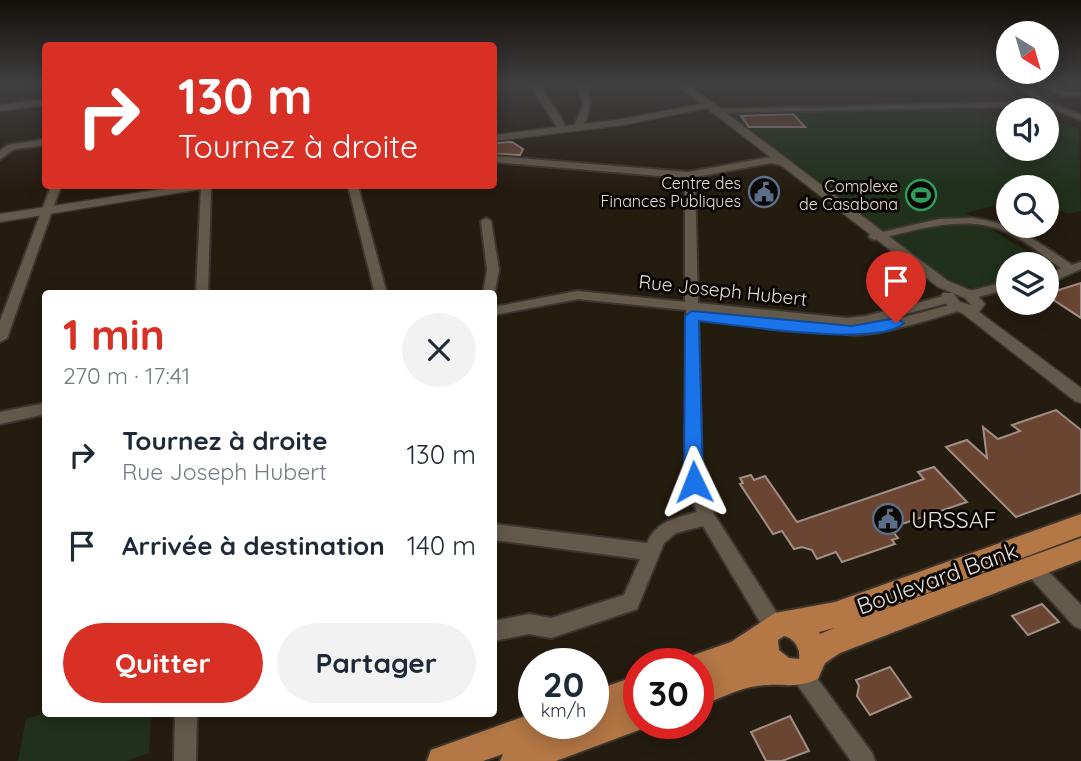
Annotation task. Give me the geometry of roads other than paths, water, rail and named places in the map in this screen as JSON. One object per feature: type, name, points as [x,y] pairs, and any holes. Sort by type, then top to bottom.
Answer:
[{"type":"main road","name":"Boulevard Bank","points":[[714,661],[742,650],[776,628],[835,615],[1081,525]]},
{"type":"main road","name":"Boulevard Bank","points":[[714,687],[753,672],[798,666],[831,643],[1081,549]]},
{"type":"main road","points":[[776,628],[804,634],[798,666],[767,656],[763,640],[776,628]]},
{"type":"main road","points":[[515,761],[623,721]]},
{"type":"main road","points":[[442,761],[518,733]]},
{"type":"street","points":[[558,120],[562,128]]},
{"type":"street","points":[[578,127],[581,120]]},
{"type":"street","points":[[497,138],[634,120]]},
{"type":"street","points":[[726,120],[963,301],[1081,386]]},
{"type":"street","points":[[0,156],[11,147],[42,143]]},
{"type":"street","points":[[497,159],[688,175],[781,162]]},
{"type":"street","points":[[688,175],[694,482],[707,516],[776,628]]},
{"type":"street","points":[[0,338],[55,189]]},
{"type":"street","points":[[0,218],[182,189]]},
{"type":"street","points":[[202,290],[206,189]]},
{"type":"street","points":[[354,189],[380,290]]},
{"type":"street","points":[[486,221],[493,270],[490,290]]},
{"type":"street","points":[[877,236],[950,221],[1004,227],[1065,268]]},
{"type":"street","points":[[1059,272],[1081,258]]},
{"type":"street","points":[[1059,270],[1081,265]]},
{"type":"street","points":[[963,301],[996,289]]},
{"type":"street","name":"Rue Joseph Hubert","points":[[497,310],[578,295],[852,331],[874,329],[963,301]]},
{"type":"street","points":[[963,301],[996,295]]},
{"type":"street","points":[[963,301],[1081,397]]},
{"type":"street","points":[[0,418],[42,409]]},
{"type":"street","points":[[497,630],[529,624],[551,628],[630,602],[658,538],[671,527],[707,516]]},
{"type":"street","points":[[497,532],[651,552]]},
{"type":"street","points":[[1033,568],[1081,619]]},
{"type":"street","points":[[798,666],[864,761]]},
{"type":"street","points":[[184,761],[186,717]]},
{"type":"place","name":"Centre des Finances Publiques","points":[[764,192]]},
{"type":"place","name":"Complexe de Casabona","points":[[921,195]]},
{"type":"place","name":"URSSAF","points":[[888,519]]}]
